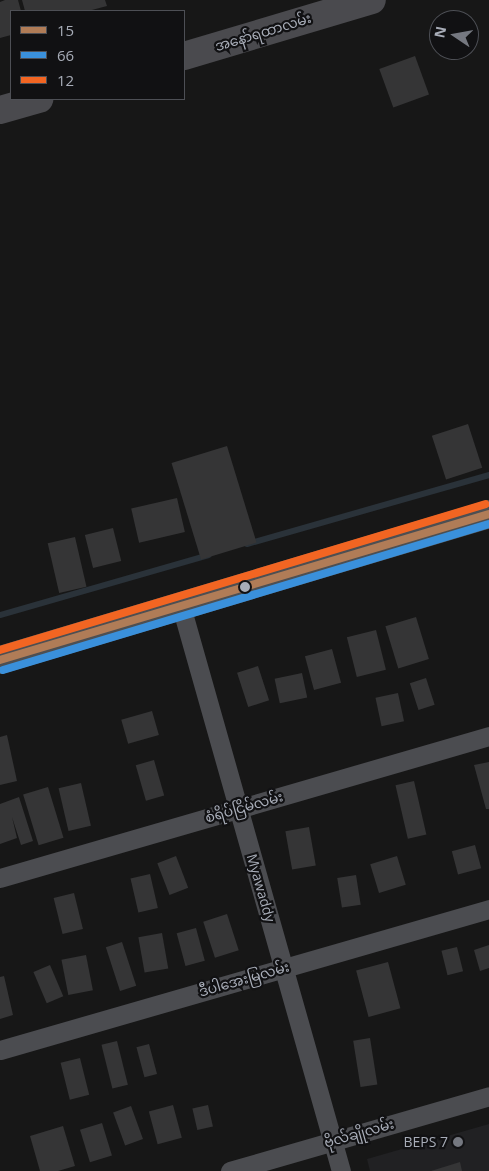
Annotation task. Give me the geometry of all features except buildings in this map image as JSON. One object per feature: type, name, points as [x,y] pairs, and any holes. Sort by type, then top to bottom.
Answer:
[{"type":"main road","name":"အနော်ရထာလမ်း","points":[[185,56],[372,0]]},
{"type":"main road","points":[[0,110],[35,100]]},
{"type":"main road","points":[[0,660],[489,514]]},
{"type":"street","name":"Myawaddy","points":[[181,606],[341,1171]]},
{"type":"street","name":"စံရိပ်ငြိမ်လမ်း","points":[[0,878],[489,736]]},
{"type":"street","name":"ဒီပါအေးမြလမ်း","points":[[0,1050],[489,909]]},
{"type":"street","name":"ဗိုလ်ချိုလမ်း","points":[[230,1171],[489,1096]]},
{"type":"shaded area","name":"BEPS 7","points":[[489,1124],[489,1171],[370,1171],[367,1159]]},
{"type":"waterway","points":[[247,544],[489,475]]},
{"type":"waterway","points":[[0,615],[209,555]]},
{"type":"transit line","name":"12","points":[[0,650],[486,504]]},
{"type":"transit line","name":"15","points":[[0,660],[489,514]]},
{"type":"transit line","name":"66","points":[[3,670],[489,524]]},
{"type":"place","name":"BEPS 7","points":[[458,1142]]}]
